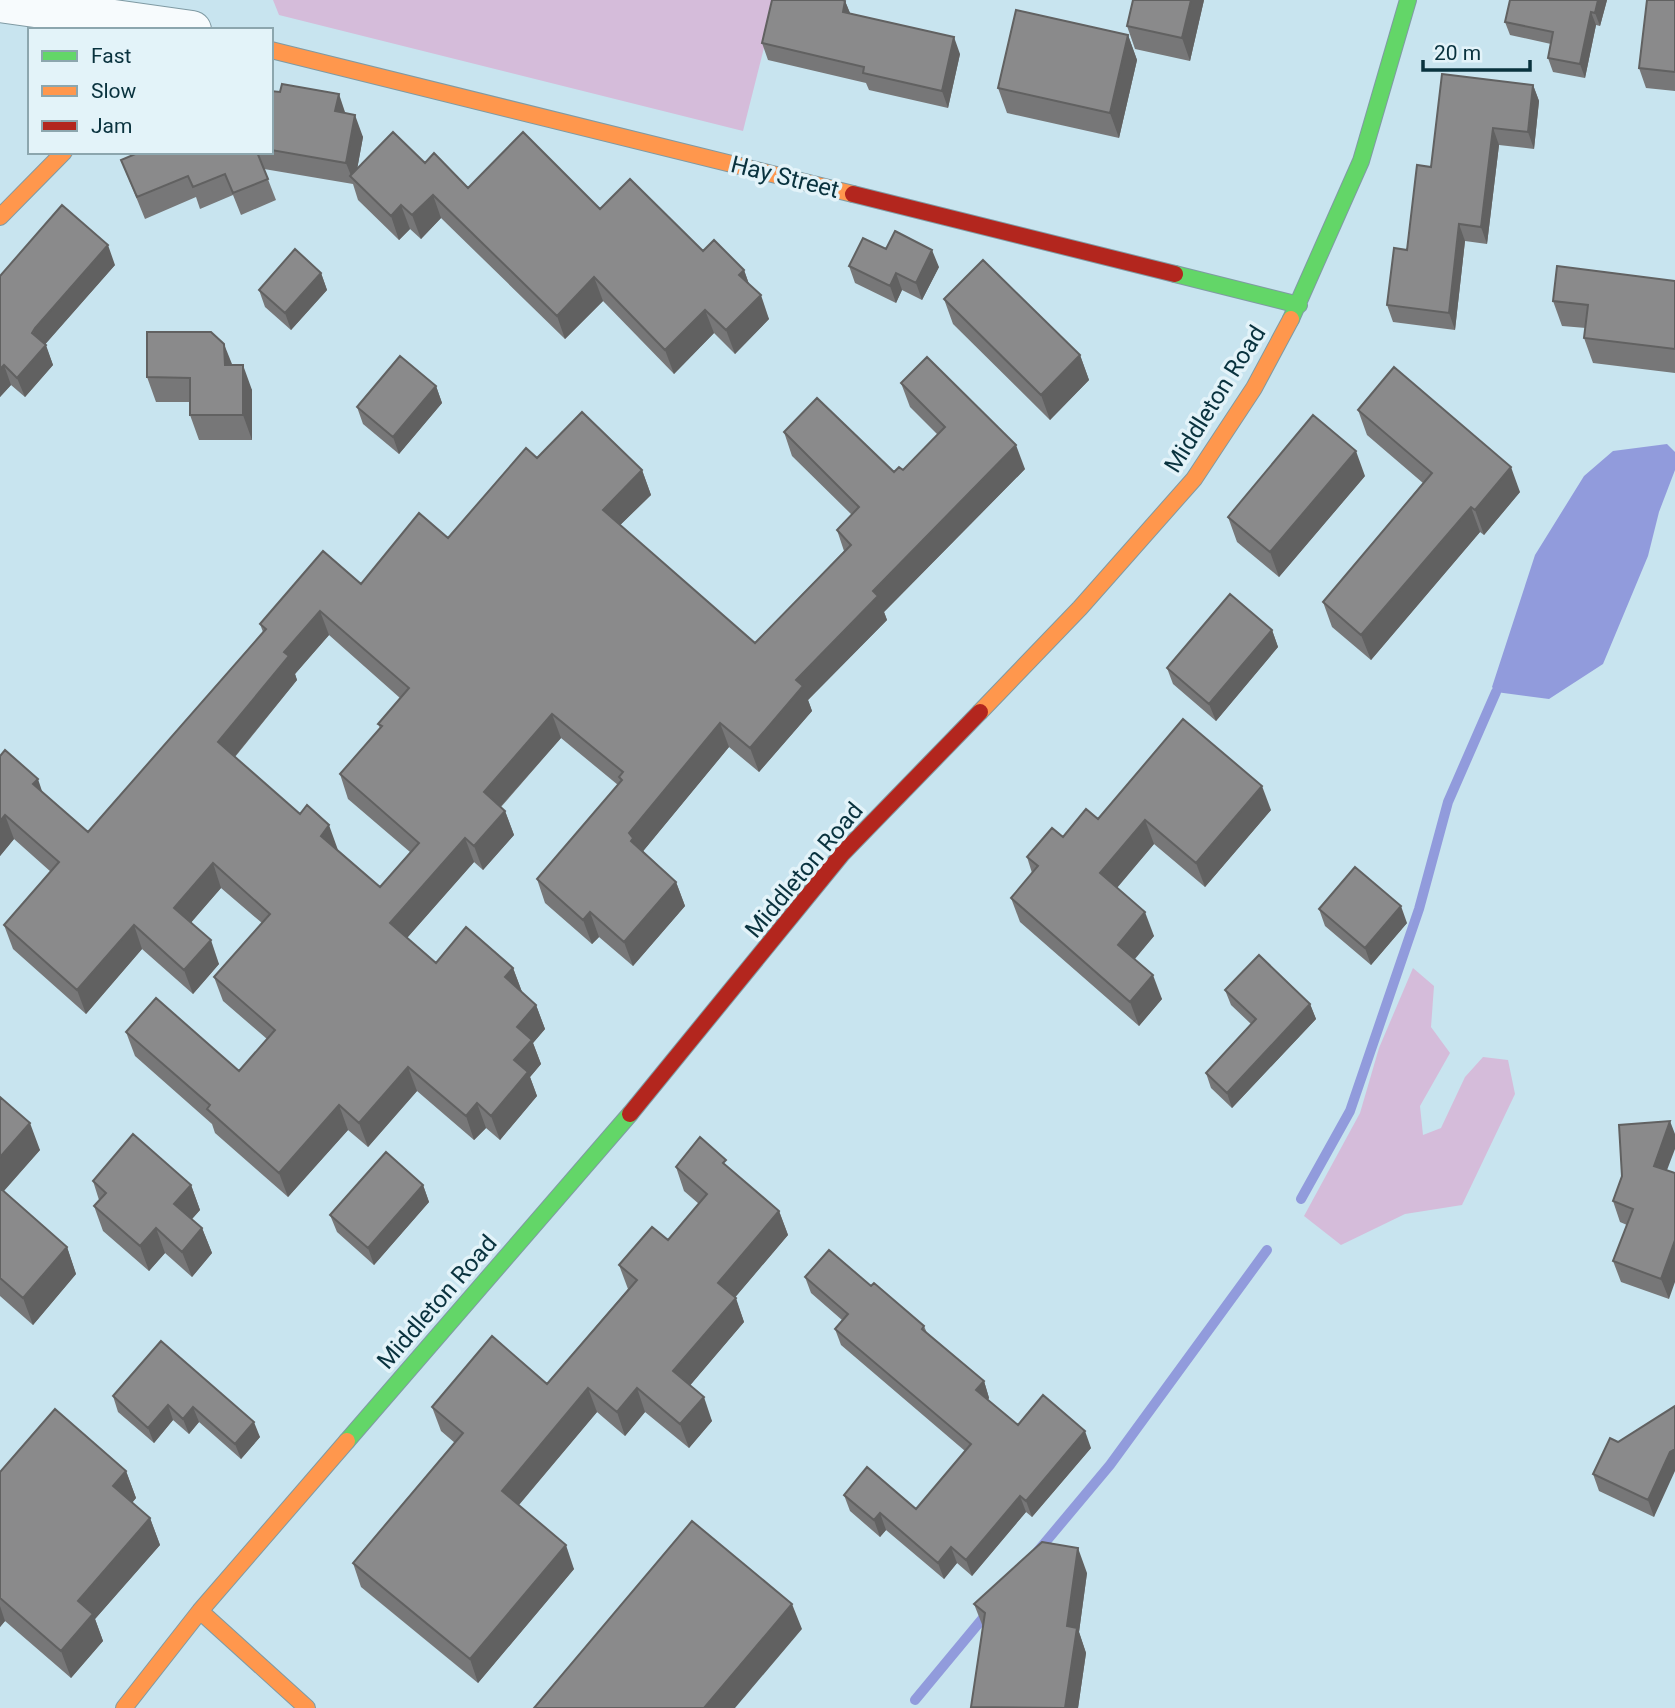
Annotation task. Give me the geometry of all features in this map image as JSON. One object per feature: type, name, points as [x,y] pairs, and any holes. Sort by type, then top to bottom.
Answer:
[{"type":"main road","name":"Middleton Road","points":[[124,1708],[200,1611],[684,1051],[842,854],[1080,608],[1194,480],[1254,388],[1299,305],[1360,161],[1408,0]]},
{"type":"main road","name":"Hay Street","points":[[273,50],[1299,305]]},
{"type":"main road","points":[[0,218],[62,154]]},
{"type":"main road","points":[[200,1611],[307,1708]]},
{"type":"street","points":[[0,3],[189,22]]},
{"type":"shaded area","points":[[273,0],[776,0],[743,131],[279,15]]},
{"type":"shaded area","points":[[1413,968],[1434,986],[1431,1027],[1450,1053],[1420,1106],[1423,1135],[1441,1128],[1465,1077],[1483,1057],[1508,1060],[1515,1094],[1462,1205],[1405,1214],[1341,1245],[1304,1216],[1360,1113],[1379,1048]]},
{"type":"water","points":[[1667,444],[1675,452],[1675,470],[1659,512],[1648,556],[1603,664],[1549,699],[1496,692],[1492,687],[1535,555],[1584,476],[1613,451]]},
{"type":"building","points":[[772,0],[843,0],[843,12],[954,37],[942,91],[863,73],[864,67],[762,43]]},
{"type":"building","points":[[1133,0],[1191,0],[1182,38],[1127,26]]},
{"type":"building","points":[[1510,0],[1598,0],[1595,13],[1591,12],[1580,64],[1548,58],[1553,32],[1505,22]]},
{"type":"building","points":[[1647,0],[1675,0],[1675,72],[1639,68]]},
{"type":"building","points":[[1016,10],[1128,35],[1110,113],[998,88]]},
{"type":"building","points":[[1442,74],[1533,85],[1528,132],[1493,128],[1481,227],[1459,224],[1449,313],[1387,305],[1394,248],[1407,250],[1417,165],[1431,167]]},
{"type":"building","points":[[282,84],[339,94],[335,111],[355,115],[346,163],[273,150],[273,91],[280,92]]},
{"type":"building","points":[[393,132],[425,163],[434,153],[468,188],[523,132],[600,209],[630,179],[703,251],[714,240],[744,270],[739,275],[761,295],[726,330],[705,310],[665,350],[594,277],[557,316],[433,195],[412,215],[401,205],[391,216],[350,176]]},
{"type":"building","points":[[135,154],[258,154],[268,179],[233,193],[225,174],[193,187],[188,176],[137,197],[121,160]]},
{"type":"building","points":[[62,205],[108,245],[35,328],[32,333],[46,345],[17,378],[4,365],[0,369],[0,276]]},
{"type":"building","points":[[895,231],[932,250],[916,283],[896,273],[890,286],[849,266],[863,238],[886,249]]},
{"type":"building","points":[[295,249],[321,273],[285,313],[259,290]]},
{"type":"building","points":[[983,260],[1080,355],[1041,395],[944,299]]},
{"type":"building","points":[[1557,266],[1675,281],[1675,349],[1584,338],[1588,305],[1553,301]]},
{"type":"building","points":[[147,332],[211,332],[224,344],[225,365],[243,365],[243,415],[190,415],[190,378],[147,377]]},
{"type":"building","points":[[400,356],[436,386],[393,437],[357,407]]},
{"type":"building","points":[[927,357],[1016,445],[873,591],[878,596],[796,680],[803,686],[750,748],[720,723],[629,833],[633,838],[631,841],[676,882],[624,942],[590,912],[583,920],[537,879],[622,780],[619,777],[623,772],[552,714],[484,792],[505,811],[474,846],[465,838],[390,923],[436,963],[466,927],[513,968],[505,977],[536,1005],[517,1027],[532,1040],[514,1060],[528,1072],[491,1116],[477,1103],[466,1116],[408,1067],[359,1123],[339,1105],[279,1173],[207,1109],[210,1105],[126,1032],[156,998],[239,1071],[275,1030],[214,977],[270,914],[213,863],[174,908],[211,940],[184,970],[134,925],[77,990],[4,925],[59,862],[5,815],[0,821],[0,756],[5,750],[38,779],[33,784],[88,832],[266,629],[260,624],[323,551],[361,584],[419,513],[448,538],[526,448],[537,458],[582,412],[642,470],[603,510],[755,643],[851,545],[837,530],[859,507],[784,432],[817,398],[894,472],[899,467],[903,470],[945,427],[901,383]],"holes":[[[320,611],[409,688],[378,724],[382,726],[340,774],[419,843],[380,887],[321,836],[329,825],[307,805],[300,814],[218,742],[289,656],[284,652]]]},
{"type":"building","points":[[1394,367],[1511,467],[1475,510],[1471,507],[1361,635],[1323,602],[1432,473],[1358,410]]},
{"type":"building","points":[[1313,415],[1356,451],[1270,552],[1228,517]]},
{"type":"building","points":[[1230,594],[1272,630],[1209,704],[1167,668]]},
{"type":"building","points":[[1183,719],[1262,786],[1196,863],[1145,820],[1100,873],[1145,912],[1118,945],[1153,975],[1130,1002],[1011,898],[1038,866],[1027,857],[1052,828],[1063,837],[1086,809],[1098,819]]},
{"type":"building","points":[[1355,867],[1401,906],[1365,948],[1319,909]]},
{"type":"building","points":[[1259,955],[1310,1004],[1227,1093],[1206,1073],[1256,1019],[1225,990]]},
{"type":"building","points":[[0,1097],[30,1123],[0,1157]]},
{"type":"building","points":[[1670,1121],[1654,1166],[1675,1173],[1675,1240],[1661,1279],[1613,1261],[1633,1209],[1613,1201],[1622,1176],[1619,1125]]},
{"type":"building","points":[[133,1134],[191,1185],[174,1204],[202,1228],[182,1252],[156,1228],[140,1246],[94,1206],[106,1193],[93,1181]]},
{"type":"building","points":[[700,1137],[726,1160],[723,1163],[779,1211],[718,1283],[736,1298],[673,1371],[704,1397],[680,1424],[637,1388],[617,1412],[588,1388],[502,1491],[566,1545],[470,1659],[353,1563],[463,1433],[432,1407],[492,1336],[547,1384],[637,1280],[619,1265],[652,1227],[668,1240],[707,1194],[676,1167]]},
{"type":"building","points":[[386,1152],[423,1185],[368,1248],[330,1215]]},
{"type":"building","points":[[0,1188],[67,1247],[23,1298],[0,1278]]},
{"type":"building","points":[[829,1250],[871,1286],[874,1283],[924,1326],[922,1329],[984,1381],[976,1390],[1018,1425],[1043,1395],[1085,1431],[1026,1501],[1020,1496],[966,1560],[951,1547],[938,1563],[880,1513],[874,1520],[844,1495],[867,1467],[916,1509],[971,1444],[835,1329],[848,1314],[805,1277]]},
{"type":"building","points":[[161,1341],[254,1422],[235,1444],[193,1407],[183,1419],[168,1405],[148,1428],[113,1396]]},
{"type":"building","points":[[1675,1406],[1675,1449],[1670,1452],[1648,1500],[1593,1474],[1610,1438],[1618,1442]]},
{"type":"building","points":[[55,1409],[126,1471],[113,1486],[150,1518],[78,1601],[93,1614],[61,1651],[0,1598],[0,1472]]},
{"type":"building","points":[[692,1521],[792,1604],[704,1708],[534,1708]]},
{"type":"building","points":[[1042,1542],[1078,1548],[1067,1626],[1077,1628],[1065,1708],[971,1707],[985,1613],[974,1604]]},
{"type":"waterway","points":[[1301,1199],[1350,1111],[1419,909],[1448,802],[1496,692]]},
{"type":"waterway","points":[[1038,1551],[1110,1465],[1267,1250]]},
{"type":"waterway","points":[[915,1700],[988,1612]]},
{"type":"traffic: fast","points":[[1291,319],[1361,161],[1408,0]]},
{"type":"traffic: fast","points":[[1175,274],[1299,305]]},
{"type":"traffic: fast","points":[[347,1441],[630,1114]]},
{"type":"traffic: slow","points":[[273,50],[853,194]]},
{"type":"traffic: slow","points":[[0,217],[62,154]]},
{"type":"traffic: slow","points":[[980,712],[1080,608],[1194,479],[1254,388],[1291,319]]},
{"type":"traffic: slow","points":[[124,1708],[200,1611],[347,1441]]},
{"type":"traffic: slow","points":[[200,1611],[307,1708]]},
{"type":"traffic: jam","points":[[853,194],[1175,274]]},
{"type":"traffic: jam","points":[[630,1114],[842,854],[980,712]]}]
